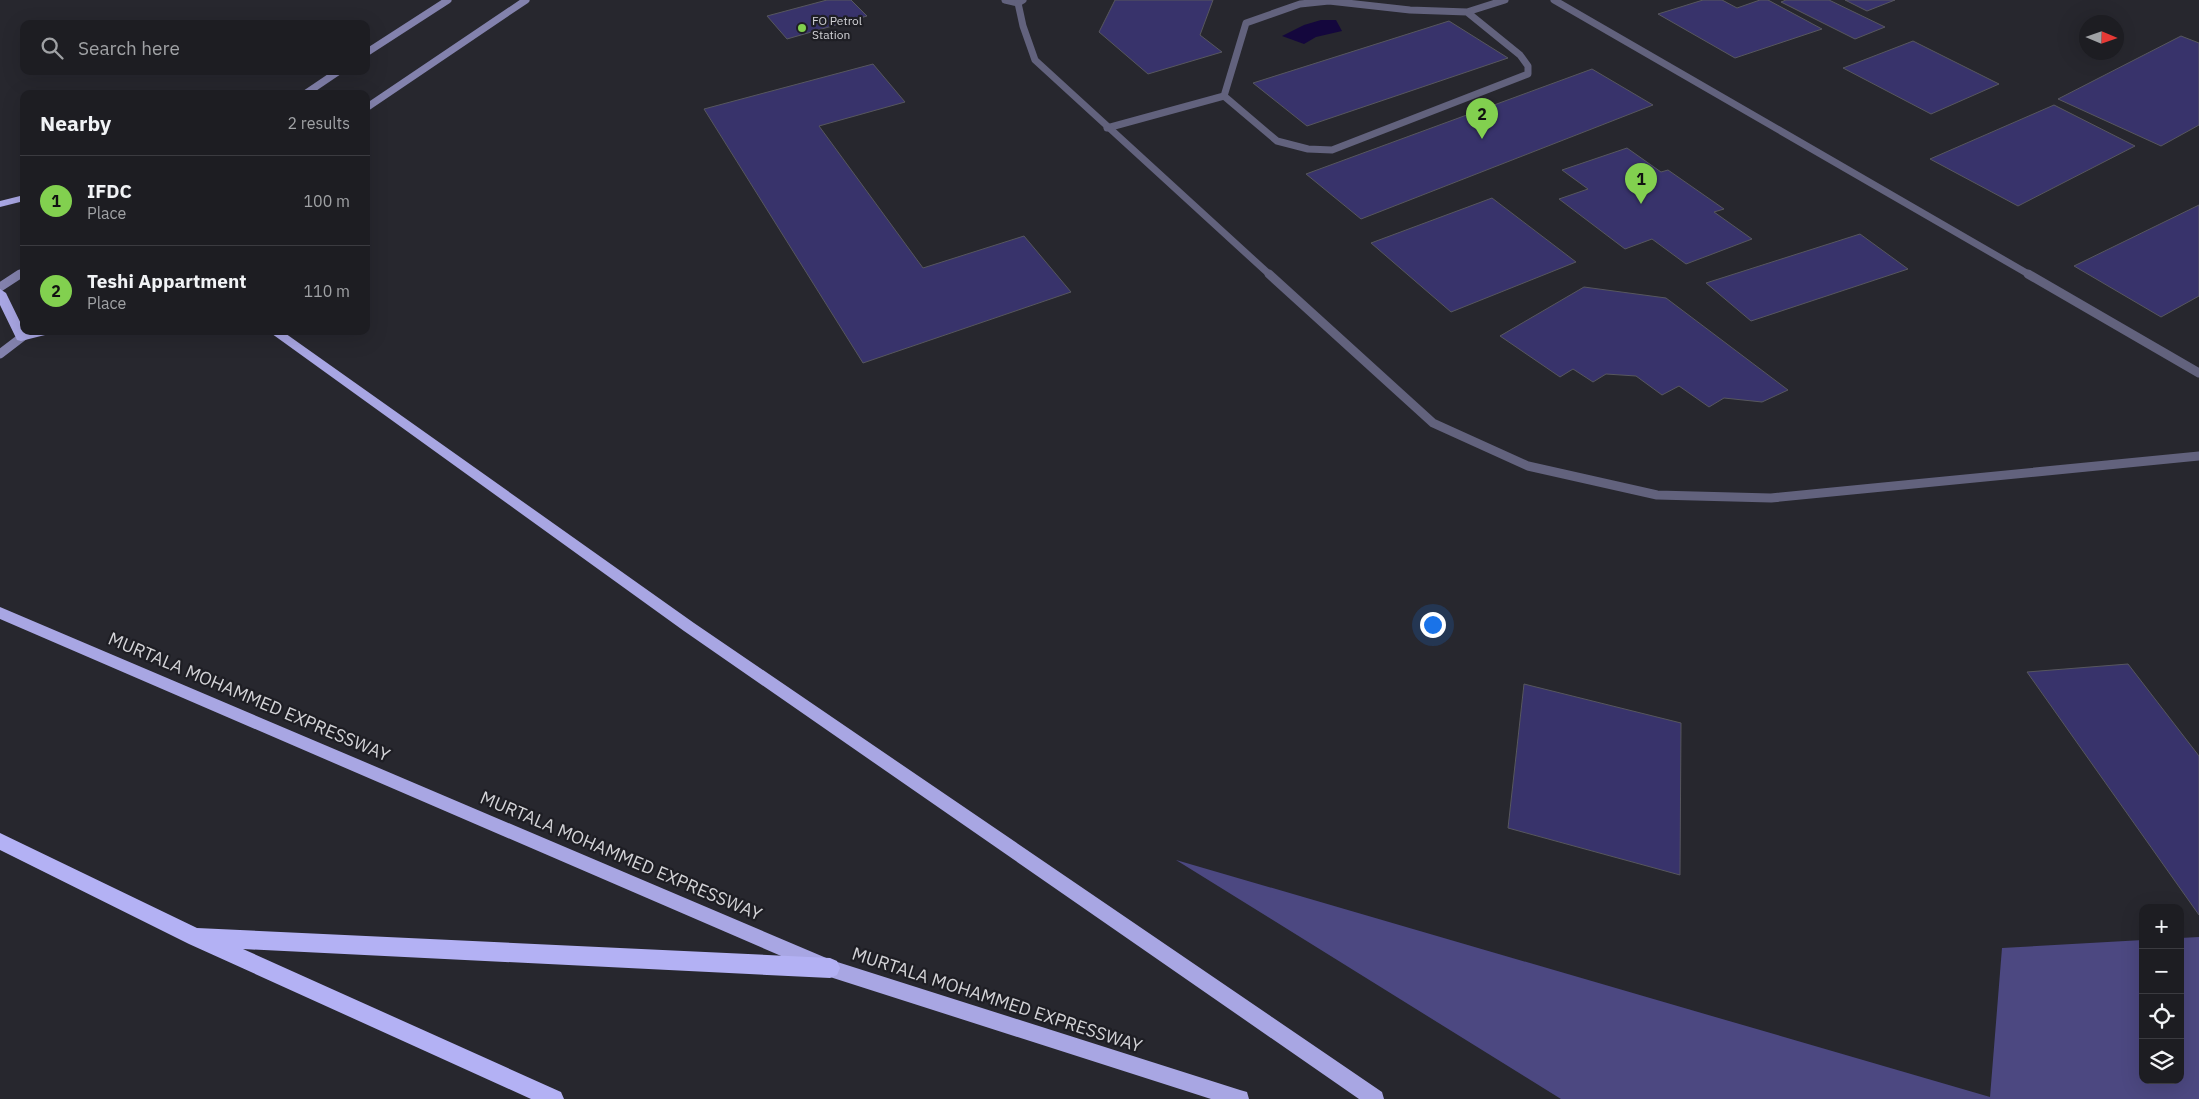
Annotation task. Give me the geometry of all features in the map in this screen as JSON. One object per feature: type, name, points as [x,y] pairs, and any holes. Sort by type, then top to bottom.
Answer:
[{"type":"highway","points":[[0,204],[20,199]]},
{"type":"highway","points":[[0,293],[20,325]]},
{"type":"highway","points":[[280,335],[689,627],[1374,1099]]},
{"type":"highway","name":"MURTALA MOHAMMED EXPRESSWAY","points":[[0,613],[830,968],[1240,1099]]},
{"type":"highway","points":[[0,841],[196,937],[554,1099]]},
{"type":"highway","points":[[196,937],[830,968]]},
{"type":"main road","points":[[370,50],[448,0]]},
{"type":"main road","points":[[370,105],[526,0]]},
{"type":"main road","points":[[311,90],[333,75]]},
{"type":"main road","points":[[0,287],[20,274]]},
{"type":"main road","points":[[0,354],[25,335]]},
{"type":"street","points":[[1005,0],[1021,2],[1023,26],[1035,60],[1107,128],[1433,423],[1528,466],[1657,495],[1771,498],[2199,456]]},
{"type":"street","points":[[1224,96],[1246,23],[1282,10],[1300,4],[1329,1],[1410,10],[1467,12],[1506,0]]},
{"type":"street","points":[[1554,0],[2199,373]]},
{"type":"street","points":[[1224,96],[1276,141],[1308,149],[1332,150],[1528,74],[1528,66],[1520,55],[1467,12]]},
{"type":"street","points":[[1107,128],[1224,96]]},
{"type":"shaded area","points":[[1321,20],[1336,20],[1342,31],[1316,37],[1304,44],[1282,36],[1304,25]]},
{"type":"shaded area","points":[[1176,860],[1990,1097],[2002,948],[2139,940],[2139,1084],[2184,1084],[2184,938],[2199,937],[2199,1099],[1561,1099]]},
{"type":"building","name":"FO Petrol Station","points":[[827,0],[851,0],[867,16],[787,39],[767,16]]},
{"type":"building","points":[[1115,0],[1213,0],[1200,35],[1222,52],[1148,74],[1099,32]]},
{"type":"building","points":[[1703,0],[1722,0],[1737,8],[1760,0],[1768,0],[1822,29],[1735,58],[1658,14]]},
{"type":"building","points":[[1786,0],[1829,0],[1885,27],[1855,39],[1781,2]]},
{"type":"building","points":[[1845,0],[1895,0],[1867,11]]},
{"type":"building","points":[[1449,21],[1508,58],[1307,126],[1253,83]]},
{"type":"building","points":[[2181,36],[2199,43],[2199,125],[2161,146],[2058,99]]},
{"type":"building","points":[[1913,41],[1999,84],[1931,114],[1843,68]]},
{"type":"building","points":[[873,64],[905,102],[819,126],[923,268],[1024,236],[1071,292],[863,363],[704,109]]},
{"type":"building","points":[[1592,69],[1653,105],[1361,219],[1306,174]]},
{"type":"building","points":[[2054,105],[2135,146],[2018,206],[1930,159]]},
{"type":"building","points":[[1627,148],[1661,172],[1668,170],[1724,209],[1714,212],[1752,239],[1686,264],[1652,239],[1625,249],[1559,199],[1588,189],[1562,170]]},
{"type":"building","points":[[1492,198],[1576,262],[1451,312],[1371,243]]},
{"type":"building","points":[[2199,205],[2199,296],[2161,317],[2074,266]]},
{"type":"building","points":[[1860,234],[1908,269],[1751,321],[1706,283]]},
{"type":"building","points":[[1584,287],[1666,298],[1788,390],[1762,402],[1724,398],[1709,407],[1679,386],[1662,395],[1636,376],[1606,374],[1593,382],[1573,369],[1560,377],[1500,336]]},
{"type":"building","points":[[2128,664],[2199,756],[2199,915],[2027,672]]},
{"type":"building","points":[[1524,684],[1681,723],[1680,875],[1508,828]]},
{"type":"place","name":"FO Petrol Station","points":[[802,28]]},
{"type":"place","name":"Teshi Appartment","points":[[1482,139]]},
{"type":"place","name":"IFDC","points":[[1641,204]]}]
